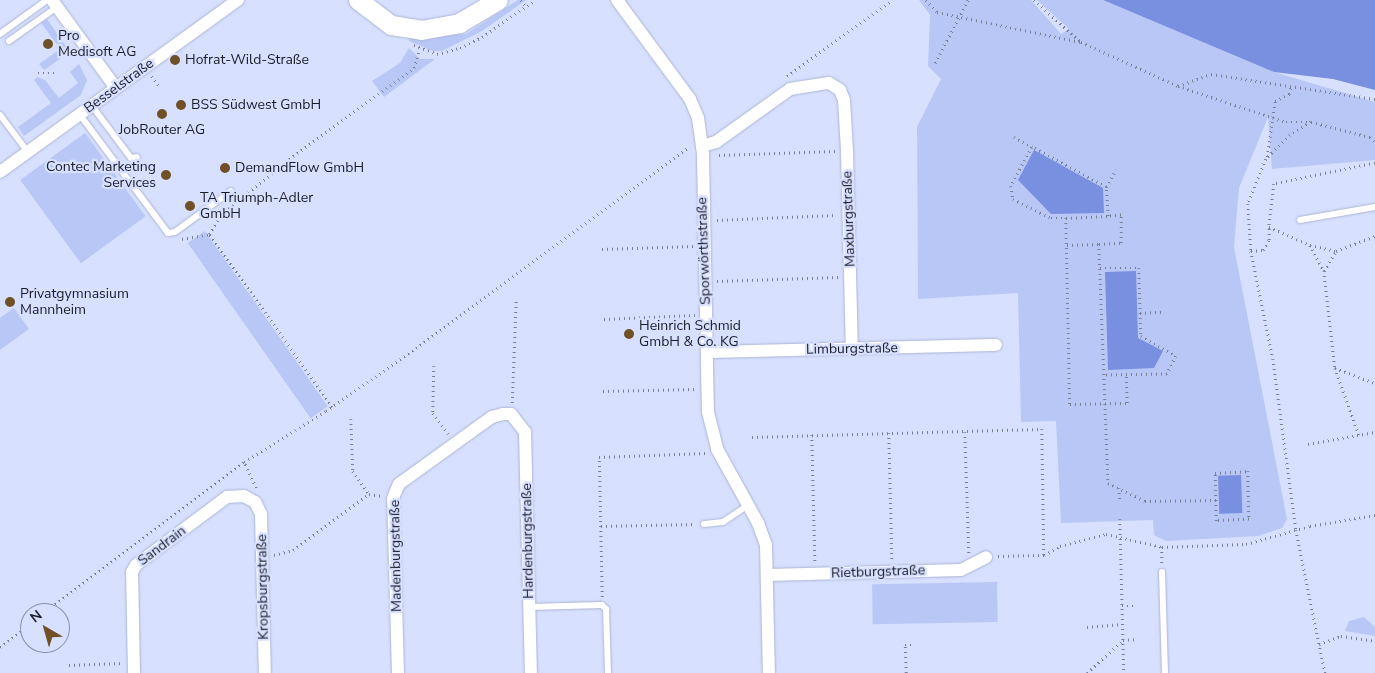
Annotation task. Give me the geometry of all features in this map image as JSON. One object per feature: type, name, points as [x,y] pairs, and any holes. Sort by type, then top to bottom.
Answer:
[{"type":"street","name":"Besselstraße","points":[[0,172],[238,0]]},
{"type":"street","points":[[358,0],[391,26],[421,30],[458,23],[498,0]]},
{"type":"street","name":"Sporwörthstraße","points":[[617,0],[690,98],[702,146],[710,426],[717,449],[748,506],[766,545],[770,673]]},
{"type":"street","points":[[53,2],[116,88]]},
{"type":"street","name":"Maxburgstraße","points":[[702,146],[716,142],[790,89],[829,83],[840,90],[844,100],[850,214],[852,349]]},
{"type":"street","name":"Limburgstraße","points":[[707,352],[996,346]]},
{"type":"street","name":"Madenburgstraße","points":[[398,673],[393,498],[399,484],[492,417],[511,414]]},
{"type":"street","name":"Hardenburgstraße","points":[[511,414],[525,432],[531,673]]},
{"type":"street","name":"Sandrain","points":[[134,668],[132,572],[136,566],[227,497],[244,496],[255,502]]},
{"type":"street","name":"Kropsburgstraße","points":[[255,502],[261,514],[265,673]]},
{"type":"street","name":"Rietburgstraße","points":[[767,575],[961,570],[986,557]]},
{"type":"lane","points":[[0,34],[53,2]]},
{"type":"lane","points":[[9,41],[53,2]]},
{"type":"lane","points":[[92,106],[131,158],[137,157]]},
{"type":"lane","points":[[0,115],[28,152]]},
{"type":"lane","points":[[80,115],[168,233],[174,232],[231,191]]},
{"type":"lane","points":[[1300,220],[1375,207]]},
{"type":"lane","points":[[704,524],[723,522],[748,506]]},
{"type":"lane","points":[[1162,572],[1165,673]]},
{"type":"lane","points":[[529,607],[602,605],[606,609],[608,673]]},
{"type":"path","points":[[521,0],[526,6]]},
{"type":"path","points":[[781,80],[892,0]]},
{"type":"path","points":[[926,0],[937,12],[1081,42],[1178,86],[1286,122],[1311,122],[1370,137],[1375,142]]},
{"type":"path","points":[[935,63],[962,17],[968,0]]},
{"type":"path","points":[[1034,0],[1081,42]]},
{"type":"path","points":[[174,232],[183,240],[209,234],[221,215],[266,178],[414,68],[419,49]]},
{"type":"path","points":[[38,73],[55,73]]},
{"type":"path","points":[[1178,86],[1211,74],[1375,99]]},
{"type":"path","points":[[156,81],[160,87]]},
{"type":"path","points":[[1291,86],[1289,94],[1275,101],[1275,117],[1266,159],[1248,204],[1251,251],[1273,359],[1296,530],[1325,673]]},
{"type":"path","points":[[1266,159],[1290,136],[1311,122]]},
{"type":"path","points":[[1014,137],[1106,186]]},
{"type":"path","points":[[56,603],[244,462],[332,407],[537,258],[702,146],[775,151],[847,150]]},
{"type":"path","points":[[1032,147],[1011,186],[1014,199],[1050,218],[1121,215],[1121,243],[1067,245]]},
{"type":"path","points":[[1108,216],[1106,186],[1116,170]]},
{"type":"path","points":[[140,182],[147,177]]},
{"type":"path","points":[[703,220],[850,214]]},
{"type":"path","points":[[1066,218],[1070,404],[1127,403],[1126,375]]},
{"type":"path","points":[[1251,251],[1263,250],[1269,240],[1269,227]]},
{"type":"path","points":[[209,234],[332,407]]},
{"type":"path","points":[[1099,244],[1108,483],[1145,501],[1216,500]]},
{"type":"path","points":[[1310,245],[1324,271],[1335,368],[1359,434]]},
{"type":"path","points":[[602,249],[705,246]]},
{"type":"path","points":[[1324,271],[1336,251]]},
{"type":"path","points":[[1100,268],[1139,268],[1141,336],[1176,356],[1167,374],[1104,375]]},
{"type":"path","points":[[706,282],[851,276]]},
{"type":"path","points":[[511,414],[516,299]]},
{"type":"path","points":[[1140,314],[1162,312]]},
{"type":"path","points":[[604,319],[706,315]]},
{"type":"path","points":[[434,366],[433,414],[456,443]]},
{"type":"path","points":[[1335,368],[1375,383]]},
{"type":"path","points":[[603,391],[708,388]]},
{"type":"path","points":[[351,419],[353,471],[369,494],[393,498]]},
{"type":"path","points":[[752,437],[1042,429],[1044,555]]},
{"type":"path","points":[[966,432],[969,565]]},
{"type":"path","points":[[1308,444],[1375,432]]},
{"type":"path","points":[[889,433],[892,571]]},
{"type":"path","points":[[812,435],[815,574]]},
{"type":"path","points":[[602,605],[599,457],[700,455],[717,449]]},
{"type":"path","points":[[244,462],[257,490],[255,502]]},
{"type":"path","points":[[1248,471],[1249,520],[1216,521],[1216,500],[1215,472],[1248,471]]},
{"type":"path","points":[[1119,488],[1120,502]]},
{"type":"path","points":[[262,558],[293,550],[369,494]]},
{"type":"path","points":[[986,557],[1044,555],[1060,546],[1106,534],[1162,547],[1246,544],[1296,530],[1375,514]]},
{"type":"path","points":[[1120,519],[1124,673]]},
{"type":"path","points":[[600,526],[704,524]]},
{"type":"path","points":[[1162,547],[1162,572]]},
{"type":"path","points":[[1122,606],[1137,606]]},
{"type":"path","points":[[1086,627],[1123,624]]},
{"type":"path","points":[[0,648],[20,632]]},
{"type":"path","points":[[1319,644],[1341,636],[1375,641]]},
{"type":"path","points":[[1087,673],[1123,640],[1138,639]]},
{"type":"path","points":[[906,673],[905,645],[913,645]]},
{"type":"path","points":[[69,664],[134,668]]},
{"type":"shaded area","points":[[518,0],[526,0],[482,31],[442,51],[433,51],[409,41],[410,37],[466,34]]},
{"type":"shaded area","points":[[919,0],[1031,0],[1061,34],[1069,29],[1037,0],[1103,0],[1274,72],[1375,102],[1375,160],[1272,169],[1268,117],[1239,188],[1234,247],[1287,519],[1282,528],[1258,536],[1166,541],[1154,535],[1153,520],[1061,523],[1056,421],[1021,422],[1018,293],[918,299],[917,127],[941,79],[928,66],[930,15]]},
{"type":"shaded area","points":[[47,19],[70,52],[44,70],[39,64],[60,49],[41,23]]},
{"type":"shaded area","points":[[409,48],[420,59],[435,59],[384,97],[372,81],[400,63]]},
{"type":"shaded area","points":[[79,64],[87,80],[81,95],[24,136],[18,127],[51,103],[34,80],[37,77],[45,80],[59,98],[78,83],[70,72]]},
{"type":"shaded area","points":[[85,133],[146,216],[81,263],[20,180]]},
{"type":"shaded area","points":[[205,231],[328,406],[311,418],[188,243]]},
{"type":"shaded area","points":[[14,308],[29,329],[0,350],[0,318]]},
{"type":"shaded area","points":[[997,582],[998,622],[873,624],[872,584]]},
{"type":"shaded area","points":[[1364,617],[1375,627],[1375,636],[1345,631],[1349,621]]},
{"type":"water","points":[[1103,0],[1375,0],[1375,90],[1333,79],[1274,72]]},
{"type":"water","points":[[1034,150],[1103,188],[1104,213],[1051,214],[1018,180]]},
{"type":"water","points":[[1136,271],[1138,338],[1163,351],[1154,368],[1108,370],[1105,272]]},
{"type":"water","points":[[1241,475],[1242,513],[1219,514],[1218,476]]},
{"type":"place","name":"Pro Medisoft AG","points":[[48,44]]},
{"type":"place","name":"Hofrat-Wild-Straße","points":[[175,60]]},
{"type":"place","name":"BSS Südwest GmbH","points":[[181,105]]},
{"type":"place","name":"JobRouter AG","points":[[162,114]]},
{"type":"place","name":"DemandFlow GmbH","points":[[225,168]]},
{"type":"place","name":"Contec Marketing Services","points":[[166,175]]},
{"type":"place","name":"TA Triumph-Adler GmbH","points":[[190,206]]},
{"type":"place","name":"Privatgymnasium Mannheim","points":[[10,302]]},
{"type":"place","name":"Heinrich Schmid GmbH & Co. KG","points":[[629,334]]}]
